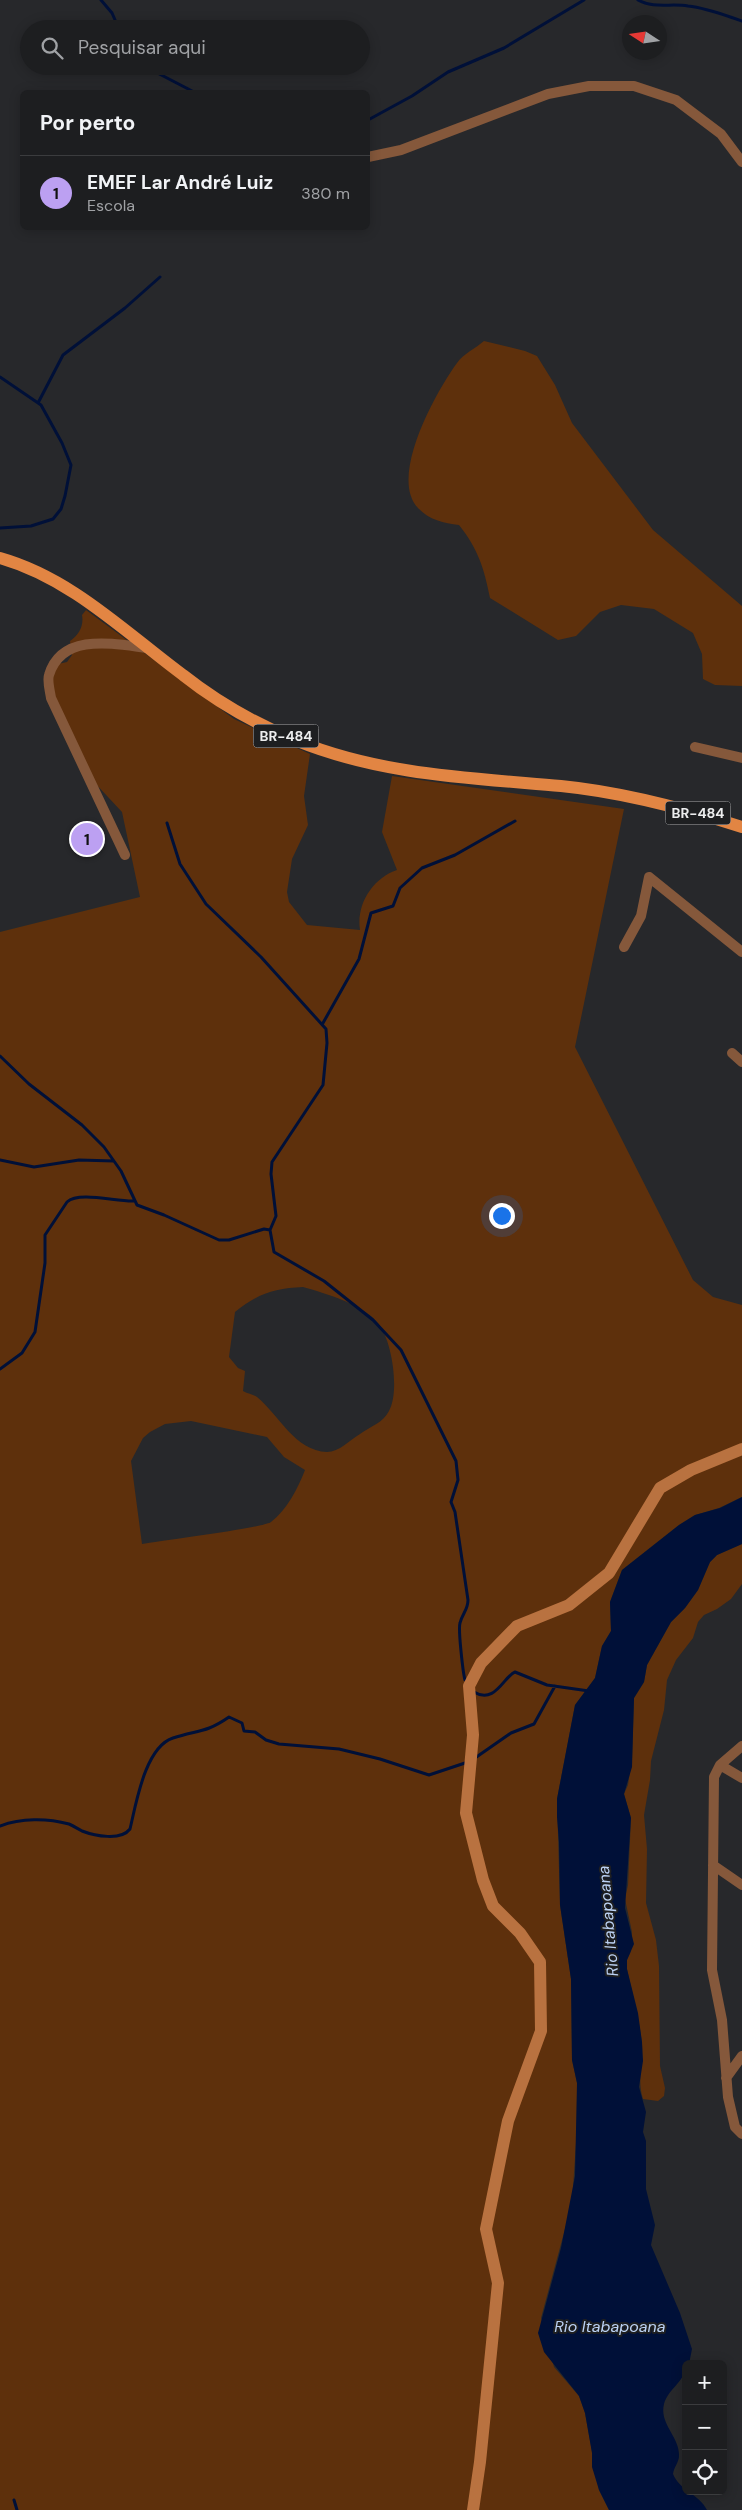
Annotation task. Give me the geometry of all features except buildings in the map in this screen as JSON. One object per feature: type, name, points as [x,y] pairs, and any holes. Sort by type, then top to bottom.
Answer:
[{"type":"main road","name":"BR-484","points":[[0,558],[31,569],[59,583],[184,676],[237,712],[295,740],[340,757],[420,774],[562,786],[618,794],[697,813],[742,827]]},
{"type":"street","points":[[370,157],[401,150],[548,94],[589,86],[634,86],[676,100],[721,134],[742,162]]},
{"type":"street","points":[[124,855],[51,698],[48,676],[59,658],[76,646],[98,643],[147,648]]},
{"type":"street","points":[[696,747],[742,758]]},
{"type":"street","points":[[624,948],[641,916],[650,876],[742,952]]},
{"type":"street","points":[[742,1052],[732,1053],[742,1062]]},
{"type":"street","points":[[473,2510],[498,2283],[486,2229],[508,2121],[541,2030],[540,1962],[520,1933],[493,1906],[483,1880],[466,1813],[473,1735],[470,1686],[481,1662],[517,1626],[569,1605],[609,1573],[660,1488],[691,1470],[742,1449]]},
{"type":"street","points":[[742,1746],[720,1765],[714,1777],[712,1970],[722,2020],[726,2078],[735,2127],[742,2134]]},
{"type":"street","points":[[720,1765],[742,1778]]},
{"type":"street","points":[[713,1865],[742,1885]]},
{"type":"street","points":[[726,2078],[742,2056]]},
{"type":"shaded area","points":[[484,341],[525,351],[537,356],[555,385],[572,423],[653,530],[742,606],[742,686],[715,685],[703,679],[702,654],[693,633],[654,609],[621,605],[600,612],[576,636],[558,640],[490,598],[479,559],[471,542],[459,525],[432,518],[418,508],[410,494],[409,476],[412,456],[419,434],[438,393],[457,363]]},
{"type":"shaded area","points":[[86,610],[234,719],[310,754],[304,796],[308,825],[292,859],[287,892],[289,902],[307,925],[360,930],[359,920],[368,893],[381,879],[397,870],[382,832],[392,776],[624,809],[575,1047],[693,1280],[713,1297],[742,1305],[742,1497],[719,1508],[695,1515],[679,1525],[622,1570],[610,1602],[611,1631],[602,1646],[595,1678],[575,1705],[557,1799],[560,1905],[571,1979],[572,2060],[577,2083],[578,2113],[572,2203],[541,2318],[554,2367],[579,2396],[585,2413],[599,2490],[609,2510],[0,2510],[0,932],[140,897],[122,812],[94,782],[48,683],[58,664],[67,662],[72,655],[70,641],[80,630],[82,615]],"holes":[[[303,1287],[344,1300],[372,1317],[383,1331],[391,1353],[393,1366],[394,1391],[392,1402],[386,1415],[344,1445],[336,1450],[327,1452],[306,1446],[288,1431],[257,1397],[243,1391],[245,1371],[238,1368],[229,1357],[235,1312],[259,1296],[267,1293]],[[191,1421],[267,1437],[284,1457],[305,1470],[291,1498],[271,1522],[231,1531],[142,1544],[131,1461],[143,1438],[150,1432],[165,1424]]]},
{"type":"shaded area","points":[[742,1544],[742,1584],[731,1599],[704,1615],[698,1622],[693,1638],[676,1660],[667,1680],[664,1710],[651,1761],[644,1815],[647,1849],[646,1903],[656,1940],[659,1966],[660,2066],[665,2088],[664,2096],[658,2101],[643,2099],[640,2085],[641,2036],[627,1969],[627,1960],[631,1951],[632,1932],[625,1899],[628,1885],[631,1818],[624,1794],[628,1785],[632,1758],[634,1698],[644,1682],[647,1665],[671,1622],[685,1608],[698,1590],[710,1562],[717,1555]]},
{"type":"water","name":"Rio Itabapoana","points":[[742,1497],[742,1544],[717,1555],[710,1562],[698,1590],[685,1608],[671,1622],[647,1665],[644,1682],[634,1698],[632,1767],[624,1794],[631,1818],[625,1908],[634,1944],[627,1960],[627,1969],[638,2013],[642,2042],[643,2061],[639,2087],[646,2112],[643,2132],[646,2141],[646,2189],[655,2225],[651,2245],[680,2313],[692,2349],[690,2360],[682,2360],[682,2377],[666,2398],[663,2411],[664,2418],[678,2449],[679,2458],[673,2474],[682,2487],[682,2495],[693,2495],[707,2510],[609,2510],[599,2490],[592,2467],[592,2453],[585,2413],[579,2396],[544,2352],[538,2333],[561,2248],[575,2176],[577,2083],[572,2060],[571,1979],[560,1905],[557,1799],[575,1705],[595,1678],[602,1646],[611,1631],[610,1602],[622,1570],[679,1525],[695,1515],[720,1508]]},
{"type":"waterway","points":[[101,0],[112,13],[115,20]]},
{"type":"waterway","points":[[370,119],[412,96],[448,72],[504,48],[584,0]]},
{"type":"waterway","points":[[638,0],[650,4],[702,8],[742,21]]},
{"type":"waterway","points":[[161,75],[190,90]]},
{"type":"waterway","points":[[38,403],[63,355],[125,308],[160,277]]},
{"type":"waterway","points":[[0,377],[41,405],[62,443],[71,465],[61,509],[53,519],[31,526],[0,528]]},
{"type":"waterway","points":[[323,1023],[359,959],[371,913],[393,906],[400,888],[422,868],[455,855],[515,821]]},
{"type":"waterway","points":[[167,823],[180,864],[206,904],[261,957],[326,1029],[327,1043],[323,1085],[272,1162],[271,1174],[276,1216],[270,1230],[274,1252],[324,1281],[373,1320],[401,1350],[456,1461],[458,1480],[451,1502],[455,1512],[468,1600],[460,1627],[465,1680]]},
{"type":"waterway","points":[[0,1056],[29,1084],[82,1125],[104,1147],[121,1171],[137,1205],[219,1240],[229,1240],[264,1229],[270,1230]]},
{"type":"waterway","points":[[0,1160],[34,1167],[79,1160],[114,1161]]},
{"type":"waterway","points":[[0,1369],[22,1353],[35,1332],[45,1263],[45,1235],[67,1202],[80,1197],[134,1201]]},
{"type":"waterway","points":[[474,1692],[488,1695],[515,1672],[547,1685],[589,1691]]},
{"type":"waterway","points":[[475,1758],[511,1733],[534,1724],[555,1686]]},
{"type":"waterway","points":[[0,1826],[17,1821],[43,1820],[69,1824],[82,1831],[101,1836],[114,1836],[126,1833],[130,1829],[143,1777],[155,1752],[163,1743],[173,1738],[208,1729],[229,1717],[242,1723],[244,1731],[255,1732],[266,1740],[279,1744],[339,1749],[380,1759],[429,1775],[465,1763]]},
{"type":"waterway","points":[[14,2500],[17,2510]]},
{"type":"place","name":"EMEF Lar André Luiz","points":[[87,839]]}]
